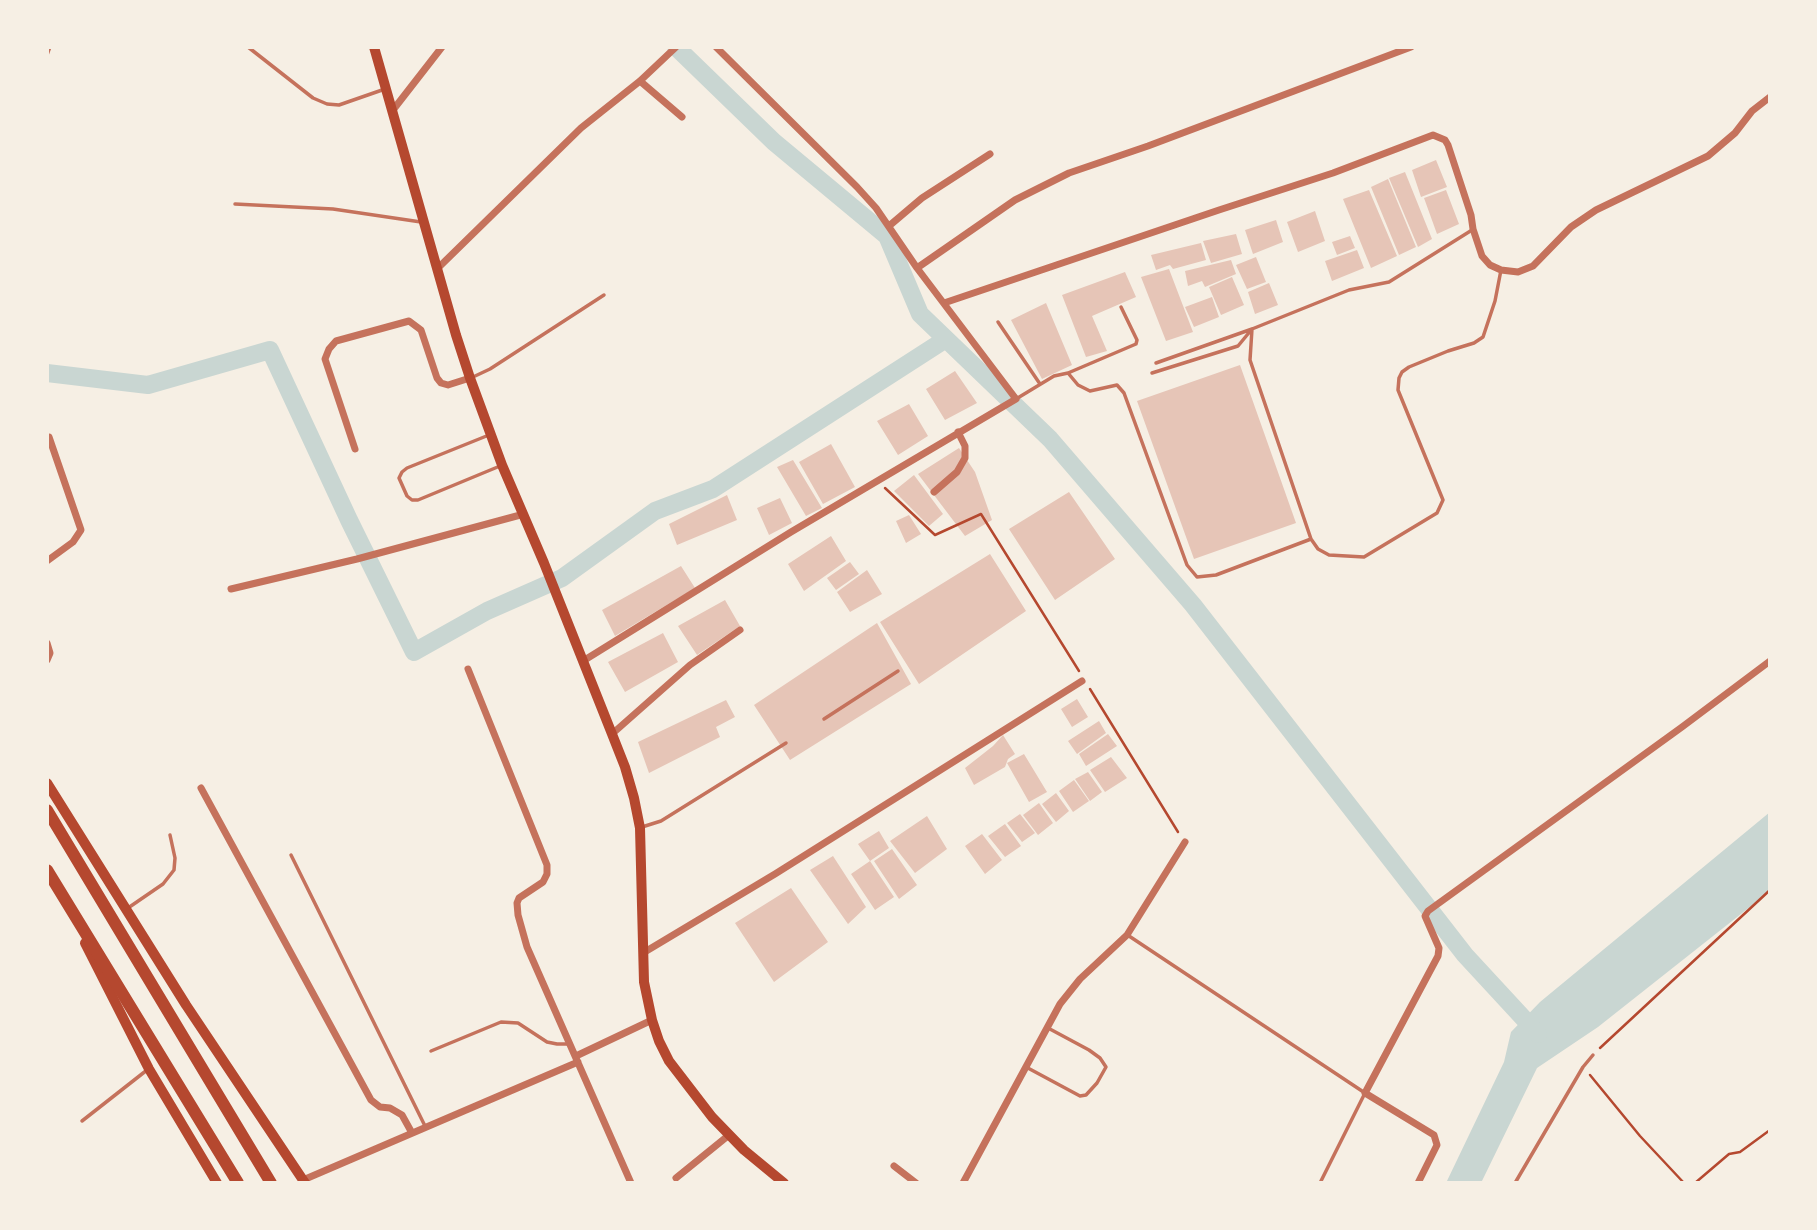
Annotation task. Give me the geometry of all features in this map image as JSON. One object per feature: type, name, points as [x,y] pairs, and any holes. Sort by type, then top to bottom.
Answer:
[{"type":"main road","points":[[374,47],[470,378],[502,465],[625,767],[640,828],[644,982],[652,1020],[668,1061],[697,1099],[729,1135],[784,1183]]},
{"type":"main road","points":[[47,783],[186,1005],[304,1182]]},
{"type":"main road","points":[[47,810],[271,1183]]},
{"type":"main road","points":[[47,870],[236,1181]]},
{"type":"main road","points":[[56,885],[149,1069],[217,1183]]},
{"type":"street","points":[[393,110],[442,47]]},
{"type":"street","points":[[438,268],[581,128],[640,81],[676,47]]},
{"type":"street","points":[[583,661],[791,532],[1014,399],[889,226],[857,187],[716,47]]},
{"type":"street","points":[[917,268],[1015,200],[1069,173],[1161,142],[1411,47]]},
{"type":"street","points":[[640,81],[682,117]]},
{"type":"street","points":[[944,303],[1333,173],[1433,135],[1445,140],[1448,145],[1482,256],[1490,265],[1501,270],[1518,272],[1533,266],[1571,227],[1596,210],[1708,156],[1735,133],[1752,111],[1770,97]]},
{"type":"street","points":[[889,226],[922,198],[990,154]]},
{"type":"street","points":[[355,449],[326,359],[329,349],[336,341],[409,321],[421,330],[441,383],[447,386],[470,378]]},
{"type":"street","points":[[934,492],[957,472],[965,458],[965,446],[958,432]]},
{"type":"street","points":[[47,561],[73,542],[81,530],[49,437]]},
{"type":"street","points":[[231,589],[390,551],[524,514]]},
{"type":"street","points":[[612,734],[690,665],[740,629]]},
{"type":"street","points":[[47,643],[50,653],[47,660]]},
{"type":"street","points":[[1419,1183],[1437,1146],[1434,1135],[1365,1093],[1438,956],[1439,948],[1424,916],[1770,661]]},
{"type":"street","points":[[468,669],[547,865],[547,874],[542,882],[519,898],[517,903],[527,947],[631,1183]]},
{"type":"street","points":[[643,953],[775,874],[1082,679]]},
{"type":"street","points":[[201,788],[371,1100],[380,1107],[390,1108],[402,1115],[412,1133]]},
{"type":"street","points":[[963,1183],[1060,1004],[1080,979],[1127,934],[1185,842]]},
{"type":"street","points":[[304,1182],[577,1059],[652,1020]]},
{"type":"street","points":[[676,1178],[729,1135]]},
{"type":"street","points":[[894,1166],[915,1183]]},
{"type":"lane","points":[[47,55],[50,47]]},
{"type":"lane","points":[[248,47],[313,98],[327,104],[340,105],[387,89]]},
{"type":"lane","points":[[235,204],[333,209],[425,223]]},
{"type":"lane","points":[[1156,363],[1252,329],[1349,290],[1388,282],[1473,229]]},
{"type":"lane","points":[[1252,329],[1250,360],[1311,540],[1318,549],[1329,555],[1364,557],[1437,513],[1443,500],[1398,390],[1399,378],[1409,367],[1474,343],[1483,337],[1495,301],[1501,270]]},
{"type":"lane","points":[[470,378],[490,369],[604,295]]},
{"type":"lane","points":[[1014,399],[1054,376],[1068,373],[1136,344],[1137,340],[1121,307]]},
{"type":"lane","points":[[998,322],[1040,384]]},
{"type":"lane","points":[[1152,373],[1238,346],[1252,329]]},
{"type":"lane","points":[[1068,373],[1078,385],[1090,390],[1116,385],[1124,393],[1187,565],[1197,577],[1216,575],[1311,540]]},
{"type":"lane","points":[[491,434],[407,468],[399,478],[407,496],[418,500],[502,465]]},
{"type":"lane","points":[[824,719],[898,671]]},
{"type":"lane","points":[[640,828],[661,821],[786,743]]},
{"type":"lane","points":[[125,909],[163,884],[174,870],[175,858],[170,835]]},
{"type":"lane","points":[[291,855],[425,1127]]},
{"type":"lane","points":[[1127,934],[1365,1093],[1321,1183]]},
{"type":"lane","points":[[431,1051],[501,1022],[517,1023],[547,1042],[570,1044]]},
{"type":"lane","points":[[1026,1067],[1080,1096],[1086,1095],[1097,1083],[1106,1067],[1100,1058],[1089,1050],[1047,1028]]},
{"type":"lane","points":[[1515,1183],[1583,1067],[1593,1055]]},
{"type":"lane","points":[[82,1121],[149,1069]]},
{"type":"path","points":[[877,481],[935,536],[981,514],[1082,679]]},
{"type":"path","points":[[1090,690],[1185,842]]},
{"type":"path","points":[[1593,1055],[1770,890]]},
{"type":"path","points":[[1583,1067],[1640,1136],[1684,1183]]},
{"type":"path","points":[[1695,1183],[1729,1154],[1740,1152],[1770,1130]]},
{"type":"shaded area","points":[[1770,812],[1770,891],[1598,1027],[1537,1068],[1481,1183],[1446,1183],[1504,1062],[1511,1032],[1540,1002]]},
{"type":"building","points":[[1436,160],[1447,187],[1421,197],[1412,170]]},
{"type":"building","points":[[1405,172],[1432,239],[1418,247],[1389,178]]},
{"type":"building","points":[[1388,179],[1416,247],[1399,255],[1371,187]]},
{"type":"building","points":[[1369,190],[1397,256],[1371,268],[1343,199]]},
{"type":"building","points":[[1446,190],[1459,224],[1437,234],[1424,198]]},
{"type":"building","points":[[1315,211],[1325,241],[1298,252],[1287,222]]},
{"type":"building","points":[[1276,220],[1283,242],[1253,254],[1245,230]]},
{"type":"building","points":[[1236,234],[1242,254],[1211,263],[1203,241]]},
{"type":"building","points":[[1350,236],[1355,248],[1337,255],[1332,242]]},
{"type":"building","points":[[1201,243],[1206,260],[1173,269],[1170,265],[1156,270],[1151,255]]},
{"type":"building","points":[[1357,250],[1364,268],[1332,281],[1325,261]]},
{"type":"building","points":[[1256,257],[1266,282],[1247,289],[1236,265]]},
{"type":"building","points":[[1231,260],[1236,274],[1205,287],[1202,281],[1188,286],[1185,271]]},
{"type":"building","points":[[1169,269],[1193,332],[1166,341],[1141,277]]},
{"type":"building","points":[[1125,272],[1136,297],[1092,316],[1107,351],[1086,357],[1062,295]]},
{"type":"building","points":[[1232,277],[1244,305],[1221,315],[1209,287]]},
{"type":"building","points":[[1269,283],[1278,305],[1255,314],[1248,292]]},
{"type":"building","points":[[1212,297],[1219,317],[1194,327],[1185,307]]},
{"type":"building","points":[[1046,303],[1072,365],[1042,379],[1011,320]]},
{"type":"building","points":[[1240,365],[1296,523],[1194,559],[1137,401]]},
{"type":"building","points":[[955,371],[977,403],[945,420],[926,389]]},
{"type":"building","points":[[909,404],[928,436],[898,455],[877,421]]},
{"type":"building","points":[[831,444],[855,487],[823,504],[799,462]]},
{"type":"building","points":[[959,448],[975,472],[992,520],[965,536],[918,474]]},
{"type":"building","points":[[793,460],[822,508],[806,516],[777,467]]},
{"type":"building","points":[[914,475],[943,514],[929,526],[894,491]]},
{"type":"building","points":[[1069,492],[1115,559],[1055,600],[1009,529]]},
{"type":"building","points":[[727,495],[737,520],[677,545],[669,524]]},
{"type":"building","points":[[780,498],[792,523],[769,535],[757,508]]},
{"type":"building","points":[[909,515],[921,534],[906,543],[896,521]]},
{"type":"building","points":[[831,536],[846,561],[804,591],[788,564]]},
{"type":"building","points":[[990,554],[1026,611],[919,684],[880,622]]},
{"type":"building","points":[[850,562],[859,574],[836,590],[827,578]]},
{"type":"building","points":[[681,566],[695,588],[615,636],[602,610]]},
{"type":"building","points":[[867,570],[882,594],[850,612],[837,592]]},
{"type":"building","points":[[725,600],[740,626],[697,655],[678,626]]},
{"type":"building","points":[[877,623],[911,684],[790,760],[754,705]]},
{"type":"building","points":[[663,633],[678,662],[625,692],[608,662]]},
{"type":"building","points":[[1077,699],[1088,717],[1072,727],[1061,709]]},
{"type":"building","points":[[726,700],[735,717],[716,727],[720,737],[649,773],[638,742]]},
{"type":"building","points":[[1099,721],[1106,733],[1077,754],[1068,741]]},
{"type":"building","points":[[1108,734],[1117,746],[1086,766],[1079,754]]},
{"type":"building","points":[[1003,735],[1015,754],[1008,759],[1005,767],[974,785],[965,768]]},
{"type":"building","points":[[1024,754],[1047,792],[1029,802],[1007,763]]},
{"type":"building","points":[[1111,757],[1127,778],[1105,792],[1090,770]]},
{"type":"building","points":[[1088,772],[1102,792],[1090,801],[1075,779]]},
{"type":"building","points":[[1074,780],[1089,801],[1073,812],[1059,791]]},
{"type":"building","points":[[1056,793],[1069,811],[1056,822],[1042,804]]},
{"type":"building","points":[[1039,803],[1053,823],[1038,835],[1023,815]]},
{"type":"building","points":[[1020,814],[1035,833],[1022,842],[1007,823]]},
{"type":"building","points":[[927,816],[947,849],[915,873],[890,841]]},
{"type":"building","points":[[1005,824],[1021,846],[1005,857],[988,836]]},
{"type":"building","points":[[879,831],[889,848],[870,861],[858,844]]},
{"type":"building","points":[[982,834],[1002,860],[985,874],[965,846]]},
{"type":"building","points":[[892,849],[917,885],[899,899],[874,861]]},
{"type":"building","points":[[833,856],[866,907],[848,924],[810,870]]},
{"type":"building","points":[[870,861],[894,897],[875,910],[851,874]]},
{"type":"building","points":[[791,888],[828,942],[774,982],[735,923]]},
{"type":"waterway","points":[[676,47],[774,142],[887,236],[920,314],[1050,439],[1193,605],[1465,955],[1538,1034]]},
{"type":"waterway","points":[[47,373],[148,385],[270,350],[414,652],[487,611],[562,578],[655,511],[713,489],[946,339]]}]
